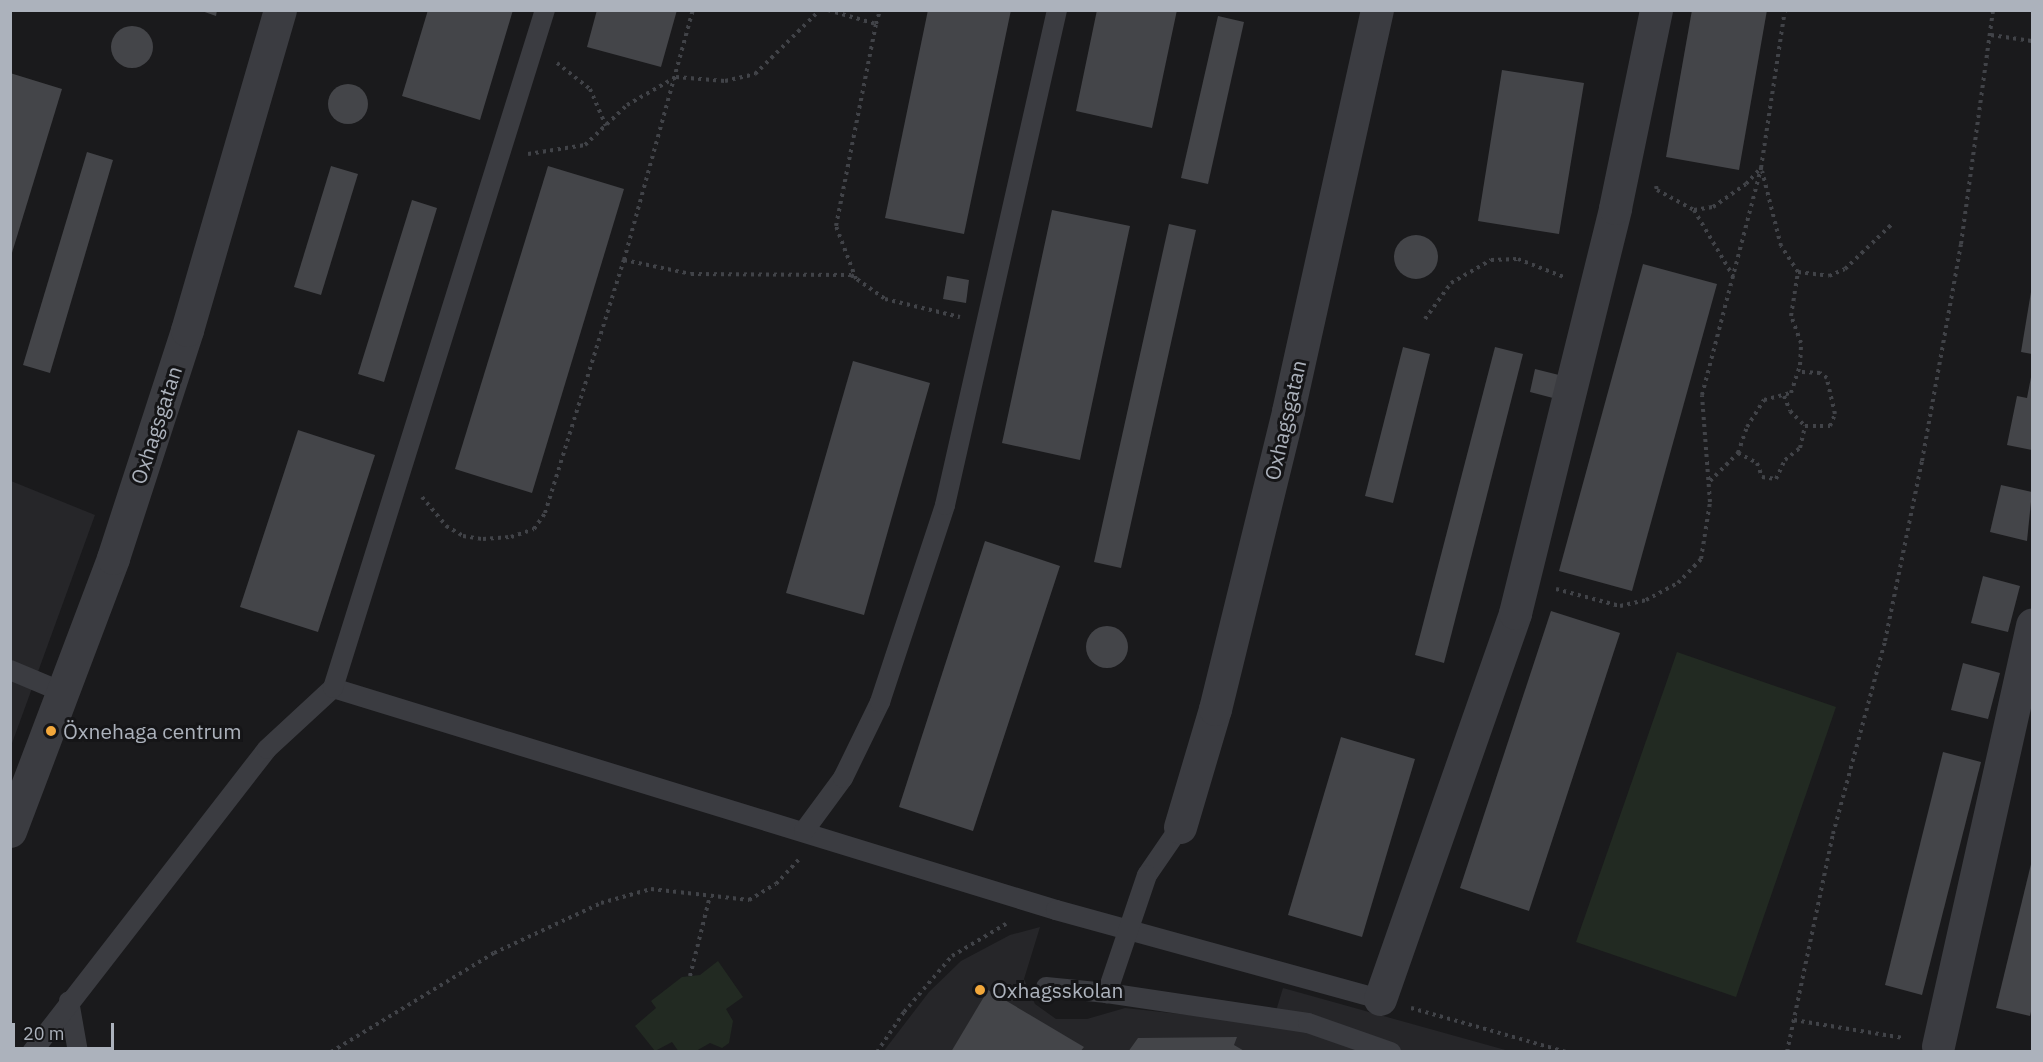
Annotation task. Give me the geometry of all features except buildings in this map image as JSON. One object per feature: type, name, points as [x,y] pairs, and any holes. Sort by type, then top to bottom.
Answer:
[{"type":"street","name":"Oxhagsgatan","points":[[10,831],[65,693],[187,330],[280,10]]},
{"type":"street","name":"Oxhagsgatan","points":[[1180,827],[1215,709],[1277,455],[1377,10]]},
{"type":"street","points":[[1380,999],[1515,613],[1625,163],[1656,10]]},
{"type":"street","points":[[1938,1046],[2032,624]]},
{"type":"lane","points":[[32,1052],[69,1001],[267,749],[333,688],[540,34],[545,10]]},
{"type":"lane","points":[[807,832],[843,778],[880,702],[945,505],[1057,10]]},
{"type":"lane","points":[[10,670],[65,693]]},
{"type":"lane","points":[[333,688],[1129,932],[1380,999]]},
{"type":"lane","points":[[1107,993],[1147,875],[1180,827]]},
{"type":"lane","points":[[1046,987],[1107,993],[1308,1023],[1391,1052]]},
{"type":"lane","points":[[69,1001],[78,1052]]},
{"type":"path","points":[[401,471],[446,526],[463,536],[511,537],[534,529],[545,513],[624,260],[693,10]]},
{"type":"path","points":[[497,167],[534,152],[585,145],[635,99],[676,77],[725,81],[755,74],[820,10]]},
{"type":"path","points":[[828,10],[876,24]]},
{"type":"path","points":[[856,279],[836,226],[880,10]]},
{"type":"path","points":[[1522,580],[1620,606],[1654,596],[1678,583],[1701,559],[1707,539],[1709,482],[1702,395],[1761,168],[1785,10]]},
{"type":"path","points":[[1787,1052],[1833,834],[1885,641],[1920,472],[1961,244],[1993,10]]},
{"type":"path","points":[[540,34],[557,63],[590,89],[606,126]]},
{"type":"path","points":[[1991,35],[2032,40]]},
{"type":"path","points":[[1625,163],[1647,172],[1657,190],[1694,210],[1733,276]]},
{"type":"path","points":[[1694,210],[1713,207],[1729,197],[1761,168]]},
{"type":"path","points":[[1709,482],[1738,453],[1747,427],[1764,400],[1791,393],[1798,372],[1801,343],[1791,316],[1791,302],[1798,272],[1773,223],[1761,168]]},
{"type":"path","points":[[1798,272],[1829,276],[1845,269],[1891,225]]},
{"type":"path","points":[[624,260],[691,274],[836,273],[856,279],[885,299],[987,324]]},
{"type":"path","points":[[1425,319],[1451,283],[1491,260],[1518,260],[1541,266],[1594,293]]},
{"type":"path","points":[[1784,396],[1790,411],[1805,426],[1830,426],[1835,414],[1832,387],[1820,373],[1798,372]]},
{"type":"path","points":[[1738,453],[1757,463],[1762,477],[1776,479],[1785,460],[1800,447],[1805,426]]},
{"type":"path","points":[[331,1052],[494,953],[601,903],[651,889],[749,900],[776,884],[797,864],[807,832]]},
{"type":"path","points":[[690,976],[710,896]]},
{"type":"path","points":[[877,1052],[904,1012],[952,956],[1012,921],[1056,910]]},
{"type":"path","points":[[1380,999],[1566,1052]]},
{"type":"path","points":[[1794,1020],[1938,1046]]},
{"type":"shaded area","points":[[11,481],[95,515],[11,746]]},
{"type":"shaded area","points":[[1677,652],[1836,707],[1736,997],[1576,942]]},
{"type":"shaded area","name":"Oxhagsskolan","points":[[1040,927],[1024,979],[1035,1004],[1056,1019],[1087,1019],[1125,1008],[1272,1024],[1283,988],[1509,1051],[883,1052],[929,992],[961,961],[1010,935]]},
{"type":"shaded area","points":[[718,961],[743,997],[726,1009],[733,1021],[729,1043],[722,1048],[710,1043],[696,1051],[679,1052],[672,1042],[655,1051],[635,1026],[656,1008],[651,1001],[682,977],[700,975]]},
{"type":"place","name":"Öxnehaga centrum","points":[[51,731]]},
{"type":"place","name":"Oxhagsskolan","points":[[980,990]]}]
